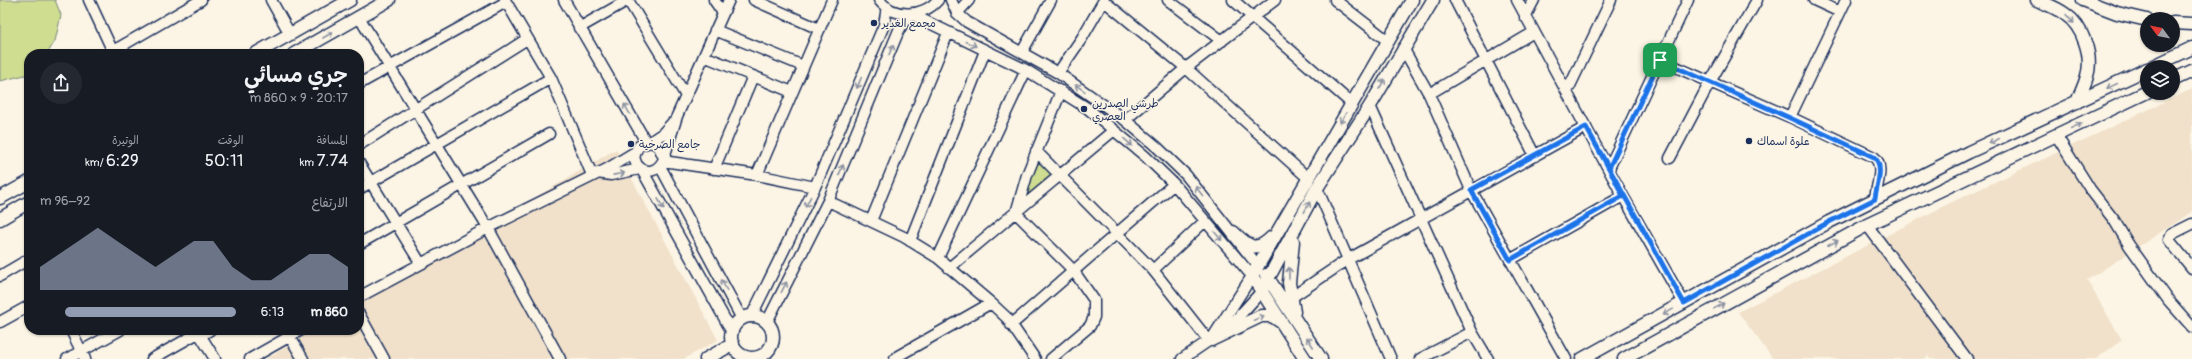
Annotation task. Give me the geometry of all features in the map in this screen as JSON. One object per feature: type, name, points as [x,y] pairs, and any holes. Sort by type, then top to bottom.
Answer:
[{"type":"main road","points":[[264,49],[350,0]]},
{"type":"main road","points":[[303,49],[389,0]]},
{"type":"main road","points":[[1305,359],[1261,292],[1255,271],[1412,0]]},
{"type":"main road","points":[[1261,292],[1270,279],[1317,188],[1370,106],[1403,48],[1433,0]]},
{"type":"main road","points":[[2084,0],[2117,13],[2140,18]]},
{"type":"main road","points":[[2041,1],[2066,14],[2077,27],[2085,42],[2088,58],[2088,75],[2077,102]]},
{"type":"main road","points":[[2180,23],[2192,24]]},
{"type":"main road","points":[[2167,60],[2192,48]]},
{"type":"main road","points":[[1582,359],[1829,222],[2140,72]]},
{"type":"main road","points":[[2180,77],[2192,72]]},
{"type":"main road","points":[[1624,359],[1867,225],[2140,95]]},
{"type":"main road","points":[[1951,162],[1960,180]]},
{"type":"main road","points":[[0,198],[24,185]]},
{"type":"main road","points":[[0,218],[24,205]]},
{"type":"main road","points":[[1288,300],[1290,259],[1299,222]]},
{"type":"main road","points":[[1233,232],[1246,244],[1253,247],[1260,247],[1277,232]]},
{"type":"main road","points":[[1255,271],[1270,279],[1288,300],[1299,325],[1321,359]]},
{"type":"main road","points":[[1210,341],[1261,316],[1272,316],[1281,322]]},
{"type":"main road","points":[[738,351],[747,318],[767,322],[773,333],[771,346],[774,359]]},
{"type":"main road","points":[[706,359],[738,351],[751,358],[763,355],[771,346]]},
{"type":"street","points":[[120,49],[201,0]]},
{"type":"street","points":[[271,0],[290,34]]},
{"type":"street","points":[[564,0],[579,28],[648,142],[658,145],[662,162],[747,318]]},
{"type":"street","points":[[579,28],[628,0],[686,96]]},
{"type":"street","points":[[714,0],[723,13]]},
{"type":"street","points":[[595,174],[611,175],[641,169],[652,171],[662,162],[677,116],[729,0]]},
{"type":"street","points":[[754,0],[819,29]]},
{"type":"street","points":[[757,176],[832,0]]},
{"type":"street","points":[[879,0],[887,8],[910,14],[1026,70],[1062,91],[1114,130],[1174,184],[1205,220],[1255,271]]},
{"type":"street","points":[[767,322],[828,201],[899,30],[910,14],[924,11],[938,0]]},
{"type":"street","points":[[951,0],[957,13],[987,34],[1058,73],[1125,120],[1157,147],[1186,175],[1233,232],[1255,271]]},
{"type":"street","points":[[957,13],[969,0]]},
{"type":"street","points":[[1022,52],[1051,0]]},
{"type":"street","points":[[1168,0],[1222,41]]},
{"type":"street","points":[[1232,0],[1254,17],[1351,103]]},
{"type":"street","points":[[1125,120],[1186,68],[1276,0]]},
{"type":"street","points":[[1335,0],[1388,41]]},
{"type":"street","points":[[1456,0],[1485,60],[1535,156]]},
{"type":"street","points":[[1517,0],[1623,196],[1684,303]]},
{"type":"street","points":[[1525,17],[1534,0]]},
{"type":"street","points":[[1567,92],[1611,0]]},
{"type":"street","points":[[1609,168],[1688,0]]},
{"type":"street","points":[[1670,158],[1710,82],[1757,0]]},
{"type":"street","points":[[1814,0],[1840,12]]},
{"type":"street","points":[[1790,118],[1846,0]]},
{"type":"street","points":[[92,1],[111,49]]},
{"type":"street","points":[[364,81],[505,1],[550,78],[595,174]]},
{"type":"street","points":[[1058,73],[1082,38],[1104,1],[1186,68],[1308,178]]},
{"type":"street","points":[[747,318],[815,187],[884,25],[887,8]]},
{"type":"street","points":[[359,17],[488,228],[560,359]]},
{"type":"street","points":[[716,30],[803,66]]},
{"type":"street","points":[[1429,94],[1534,32]]},
{"type":"street","points":[[871,221],[948,33]]},
{"type":"street","points":[[364,142],[415,108],[527,39]]},
{"type":"street","points":[[1403,48],[1429,94],[1471,190],[1566,359]]},
{"type":"street","points":[[910,241],[985,51]]},
{"type":"street","points":[[704,56],[792,92]]},
{"type":"street","points":[[1660,60],[1877,159],[1881,167],[1875,199]]},
{"type":"street","points":[[938,258],[1026,70]]},
{"type":"street","points":[[714,169],[753,76]]},
{"type":"street","points":[[364,186],[550,78]]},
{"type":"street","points":[[1016,213],[1036,151],[1062,91]]},
{"type":"street","points":[[1370,106],[1472,332],[1488,359]]},
{"type":"street","points":[[364,294],[635,152],[639,146],[662,134],[677,116]]},
{"type":"street","points":[[1288,300],[1347,260],[1586,127]]},
{"type":"street","points":[[949,268],[1114,130]]},
{"type":"street","points":[[364,241],[549,134]]},
{"type":"street","points":[[2056,135],[2090,189],[2114,220],[2129,246],[2169,301],[2192,326]]},
{"type":"street","points":[[1036,151],[1153,270],[1210,341]]},
{"type":"street","points":[[635,152],[636,163],[641,169],[738,351]]},
{"type":"street","points":[[662,162],[757,176],[815,187]]},
{"type":"street","points":[[364,171],[421,264]]},
{"type":"street","points":[[1011,325],[1174,184]]},
{"type":"street","points":[[1317,188],[1391,359]]},
{"type":"street","points":[[1510,260],[1623,196]]},
{"type":"street","points":[[828,201],[910,241],[938,258],[991,303],[1011,325],[1033,358]]},
{"type":"street","points":[[1016,213],[1073,270],[1094,300],[1094,317],[1090,326],[1051,359]]},
{"type":"street","points":[[1153,270],[1205,220]]},
{"type":"street","points":[[2192,224],[2172,234],[2169,240],[2192,268]]},
{"type":"street","points":[[1867,225],[1967,359]]},
{"type":"street","points":[[0,276],[24,262]]},
{"type":"street","points":[[1210,341],[1255,271]]},
{"type":"street","points":[[1182,359],[1210,341],[1241,316],[1261,292]]},
{"type":"street","points":[[895,359],[991,303]]},
{"type":"street","points":[[0,322],[24,309]]},
{"type":"street","points":[[364,323],[384,359]]},
{"type":"street","points":[[1420,359],[1472,332]]},
{"type":"street","points":[[73,335],[83,355]]},
{"type":"street","points":[[68,359],[83,355],[113,335]]},
{"type":"street","points":[[152,359],[194,335]]},
{"type":"street","points":[[199,335],[215,359]]},
{"type":"street","points":[[250,359],[285,335]]},
{"type":"street","points":[[289,335],[303,359]]},
{"type":"shaded area","points":[[2192,89],[2192,212],[2087,280],[2122,340],[2096,359],[1930,359],[1928,356],[1924,359],[1773,359],[1738,312],[1948,204],[2169,100],[2180,100],[2180,95]]},
{"type":"shaded area","points":[[616,149],[718,340],[684,359],[266,359],[306,335],[364,335],[364,300]]},
{"type":"green space","points":[[0,0],[55,0],[61,15],[55,41],[50,49],[24,49],[24,75],[0,81]]},
{"type":"green space","points":[[1039,159],[1054,176],[1022,204],[1034,164]]},
{"type":"place","name":"مجمع الغدير","points":[[874,23]]},
{"type":"place","name":"طرشي الصدرين العصري","points":[[1084,109]]},
{"type":"place","name":"علوة اسماك","points":[[1749,141]]},
{"type":"place","name":"جامع الصرخية","points":[[631,144]]},
{"type":"route","points":[[1660,60],[1609,168],[1623,196],[1510,260],[1471,190],[1586,127],[1623,196],[1684,303],[1829,222],[1875,199],[1876,182],[1881,167],[1877,159],[1874,157],[1660,60]]}]
